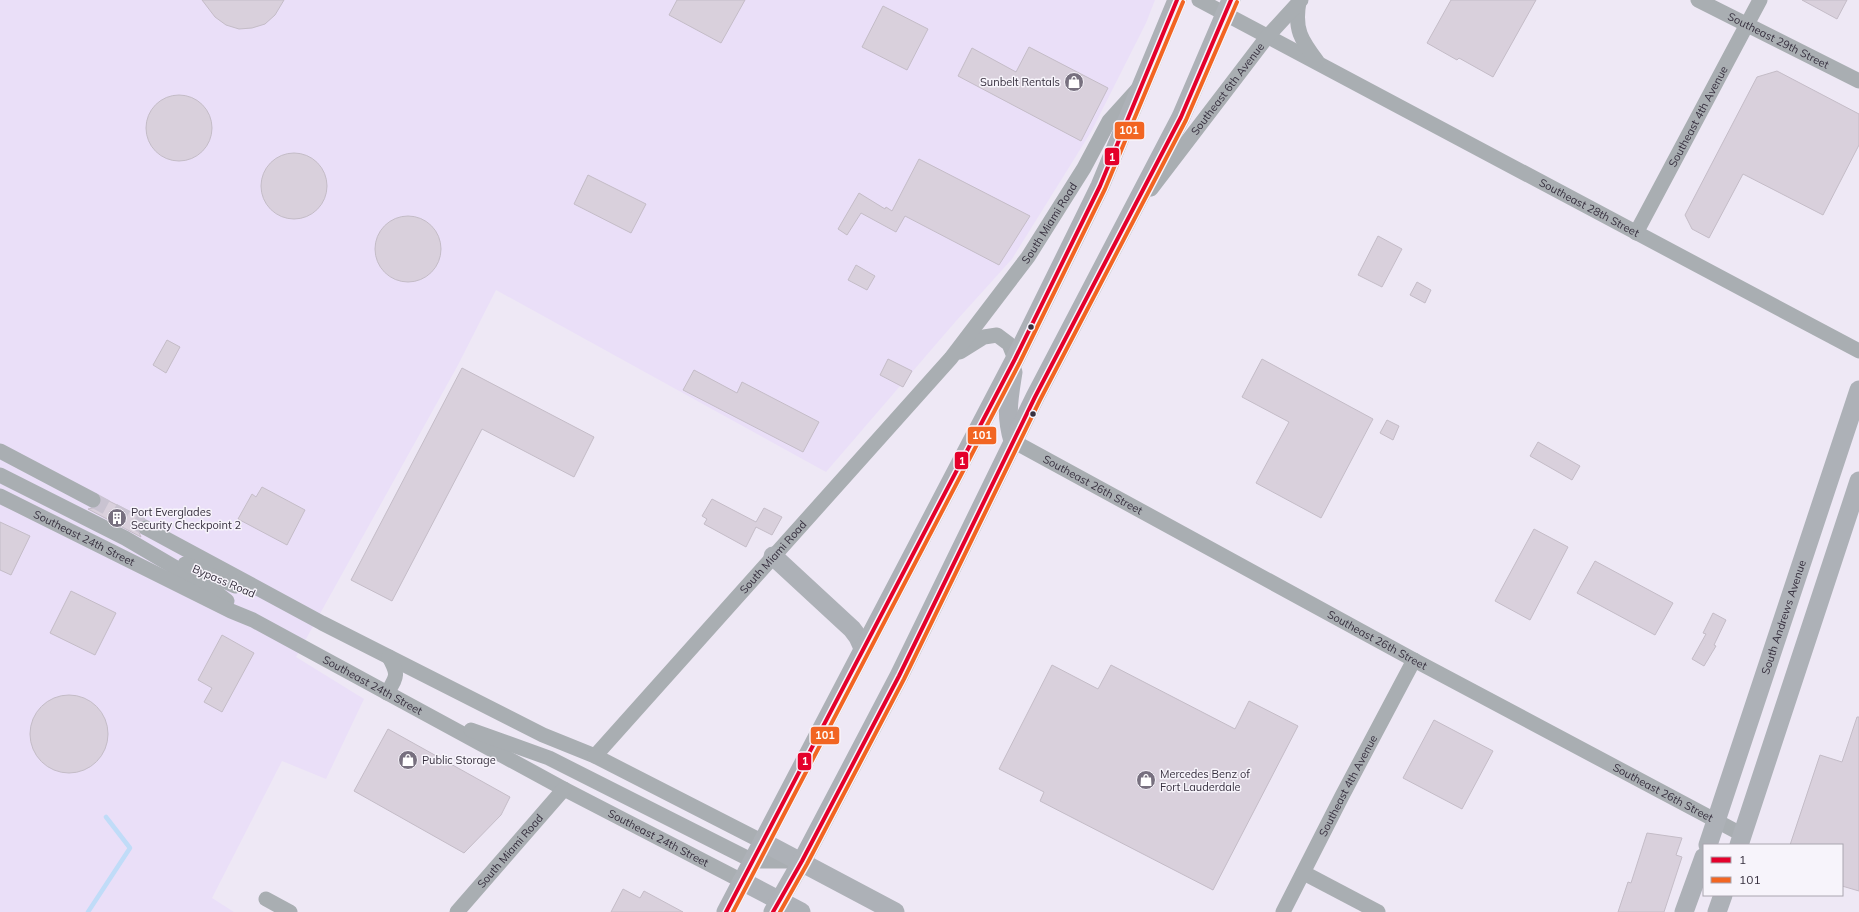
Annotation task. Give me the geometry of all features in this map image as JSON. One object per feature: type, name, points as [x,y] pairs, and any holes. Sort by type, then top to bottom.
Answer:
[{"type":"main road","points":[[726,912],[1014,359],[1100,186],[1176,0]]},
{"type":"main road","points":[[776,906],[802,861],[903,669],[1013,441],[1181,118],[1228,7]]},
{"type":"main road","points":[[1013,441],[1008,424],[1008,407],[1014,359]]},
{"type":"main road","name":"South Andrews Avenue","points":[[1708,844],[1859,390]]},
{"type":"main road","points":[[1741,840],[1859,481]]},
{"type":"main road","points":[[773,556],[852,629],[863,648]]},
{"type":"main road","points":[[763,842],[802,861],[895,912]]},
{"type":"main road","points":[[1684,912],[1703,860]]},
{"type":"main road","points":[[742,881],[776,906],[801,912]]},
{"type":"main road","points":[[1717,912],[1723,896]]},
{"type":"street","name":"Southeast 28th Street","points":[[1199,0],[1228,7],[1267,37],[1859,351]]},
{"type":"street","name":"Southeast 29th Street","points":[[1698,0],[1859,81]]},
{"type":"street","name":"Southeast 4th Avenue","points":[[1636,233],[1760,0]]},
{"type":"street","name":"Southeast 28th Street","points":[[1300,1],[1296,16],[1302,42],[1320,65]]},
{"type":"street","name":"Southeast 6th Avenue","points":[[1128,218],[1267,37],[1300,1]]},
{"type":"street","name":"South Miami Road","points":[[595,756],[951,358],[1028,257],[1084,168],[1109,121],[1142,85]]},
{"type":"street","name":"South Miami Road","points":[[951,358],[984,336],[997,335],[1008,344],[1014,359]]},
{"type":"street","name":"Southeast 26th Street","points":[[1013,441],[1414,660],[1717,821],[1741,840]]},
{"type":"street","points":[[0,451],[93,500]]},
{"type":"street","name":"Bypass Road","points":[[0,474],[125,538],[210,588],[253,620]]},
{"type":"street","name":"Southeast 24th Street","points":[[0,496],[231,611],[253,620],[564,789],[742,881]]},
{"type":"street","points":[[146,528],[322,623],[543,735],[595,756],[763,842]]},
{"type":"street","name":"Bypass Road","points":[[125,538],[322,623]]},
{"type":"street","points":[[387,693],[396,678],[397,671],[389,657]]},
{"type":"street","name":"Southeast 4th Avenue","points":[[1283,912],[1414,660]]},
{"type":"street","points":[[426,714],[549,758],[753,861],[802,861]]},
{"type":"street","name":"South Miami Road","points":[[457,912],[564,789]]},
{"type":"street","points":[[1304,872],[1378,912]]},
{"type":"street","points":[[266,899],[290,912]]},
{"type":"shaded area","points":[[0,0],[1155,0],[1146,23],[1091,132],[1012,259],[956,321],[826,472],[496,290],[458,365],[296,657],[364,699],[326,779],[282,761],[212,898],[234,912],[0,912]]},
{"type":"building","points":[[202,0],[284,0],[275,15],[265,24],[252,28],[239,29],[226,25],[215,17]]},
{"type":"building","points":[[677,0],[745,0],[721,43],[669,15]]},
{"type":"building","points":[[1451,0],[1536,0],[1493,77],[1459,58],[1457,60],[1427,43]]},
{"type":"building","points":[[1802,0],[1847,0],[1837,19]]},
{"type":"building","points":[[883,6],[928,29],[907,70],[862,47]]},
{"type":"building","points":[[1029,47],[1108,88],[1081,141],[958,76],[972,48],[1016,72]]},
{"type":"building","points":[[1777,71],[1859,114],[1859,145],[1823,215],[1743,174],[1709,238],[1692,229],[1685,215],[1757,77]]},
{"type":"building","points":[[179,95],[191,98],[202,105],[209,116],[212,128],[209,140],[202,151],[191,158],[179,161],[167,158],[156,151],[149,140],[146,128],[149,116],[156,105],[167,98]]},
{"type":"building","points":[[294,153],[306,156],[317,163],[324,174],[327,186],[324,198],[317,209],[306,216],[294,219],[282,216],[271,209],[264,198],[261,186],[264,174],[271,163],[282,156]]},
{"type":"building","points":[[919,159],[1030,216],[999,265],[905,216],[896,232],[861,213],[847,235],[838,229],[859,193],[885,209],[886,207],[892,211]]},
{"type":"building","points":[[588,175],[646,204],[631,233],[574,204]]},
{"type":"building","points":[[408,216],[420,219],[431,226],[438,237],[441,249],[438,261],[431,272],[420,279],[408,282],[396,279],[385,272],[378,261],[375,249],[378,237],[385,226],[396,219]]},
{"type":"building","points":[[1378,236],[1402,249],[1382,287],[1358,275]]},
{"type":"building","points":[[856,265],[875,276],[867,290],[848,280]]},
{"type":"building","points":[[1417,282],[1431,290],[1425,303],[1410,295]]},
{"type":"building","points":[[167,340],[180,347],[166,373],[153,365]]},
{"type":"building","points":[[888,359],[912,371],[903,387],[880,375]]},
{"type":"building","points":[[1262,359],[1373,419],[1321,518],[1256,483],[1289,422],[1242,397]]},
{"type":"building","points":[[462,368],[594,437],[574,477],[482,429],[392,601],[351,580]]},
{"type":"building","points":[[694,370],[737,393],[742,382],[819,422],[803,452],[683,390]]},
{"type":"building","points":[[1387,420],[1399,426],[1393,440],[1380,433]]},
{"type":"building","points":[[1538,442],[1580,466],[1572,480],[1530,456]]},
{"type":"building","points":[[262,487],[305,510],[287,545],[238,519],[252,494],[256,497]]},
{"type":"building","points":[[101,497],[145,519],[138,523],[137,528],[141,537],[88,509],[98,507],[101,504]]},
{"type":"building","points":[[712,499],[756,522],[764,508],[782,517],[772,535],[756,527],[746,547],[704,524],[707,519],[702,516]]},
{"type":"building","points":[[0,522],[30,536],[11,575],[0,570]]},
{"type":"building","points":[[1534,529],[1568,547],[1530,620],[1495,601]]},
{"type":"building","points":[[1595,561],[1673,603],[1655,635],[1577,593]]},
{"type":"building","points":[[71,591],[116,613],[95,655],[50,633]]},
{"type":"building","points":[[1713,613],[1726,620],[1714,645],[1716,646],[1704,666],[1692,659],[1706,634],[1703,633]]},
{"type":"building","points":[[222,635],[254,653],[222,712],[204,702],[212,688],[198,680]]},
{"type":"building","name":"Mercedes Benz of Fort Lauderdale","points":[[1052,665],[1098,689],[1111,665],[1235,729],[1249,701],[1298,726],[1213,890],[1040,801],[1044,792],[999,769]]},
{"type":"building","points":[[61,695],[77,695],[91,701],[102,712],[108,726],[108,742],[102,756],[91,767],[77,773],[61,773],[47,767],[36,756],[30,742],[30,726],[36,712],[47,701]]},
{"type":"building","points":[[1857,717],[1859,717],[1859,891],[1843,886],[1843,844],[1790,844],[1820,755],[1842,762]]},
{"type":"building","points":[[1434,720],[1493,751],[1462,809],[1403,778]]},
{"type":"building","name":"Public Storage","points":[[388,729],[510,797],[501,815],[464,853],[354,791]]},
{"type":"building","points":[[1647,833],[1682,838],[1676,855],[1682,857],[1664,912],[1618,912],[1628,882],[1631,883]]},
{"type":"building","points":[[623,889],[640,898],[644,891],[683,912],[611,912]]},
{"type":"waterway","points":[[88,912],[130,848],[106,817]]},
{"type":"tunnel","points":[[93,500],[146,528]]},
{"type":"transit line","name":"1","points":[[726,912],[1015,359],[1100,186],[1177,0]]},
{"type":"transit line","name":"1","points":[[773,912],[802,861],[899,676],[1035,397],[1181,117],[1231,0]]},
{"type":"transit line","name":"101","points":[[733,912],[1020,362],[1105,189],[1183,2]]},
{"type":"transit line","name":"101","points":[[780,912],[807,864],[904,679],[1040,400],[1186,120],[1237,2]]},
{"type":"place","name":"Sunbelt Rentals","points":[[1074,82]]},
{"type":"place","name":"Port Everglades Security Checkpoint 2","points":[[117,518]]},
{"type":"place","name":"Public Storage","points":[[408,760]]},
{"type":"place","name":"Mercedes Benz of Fort Lauderdale","points":[[1146,780]]}]
